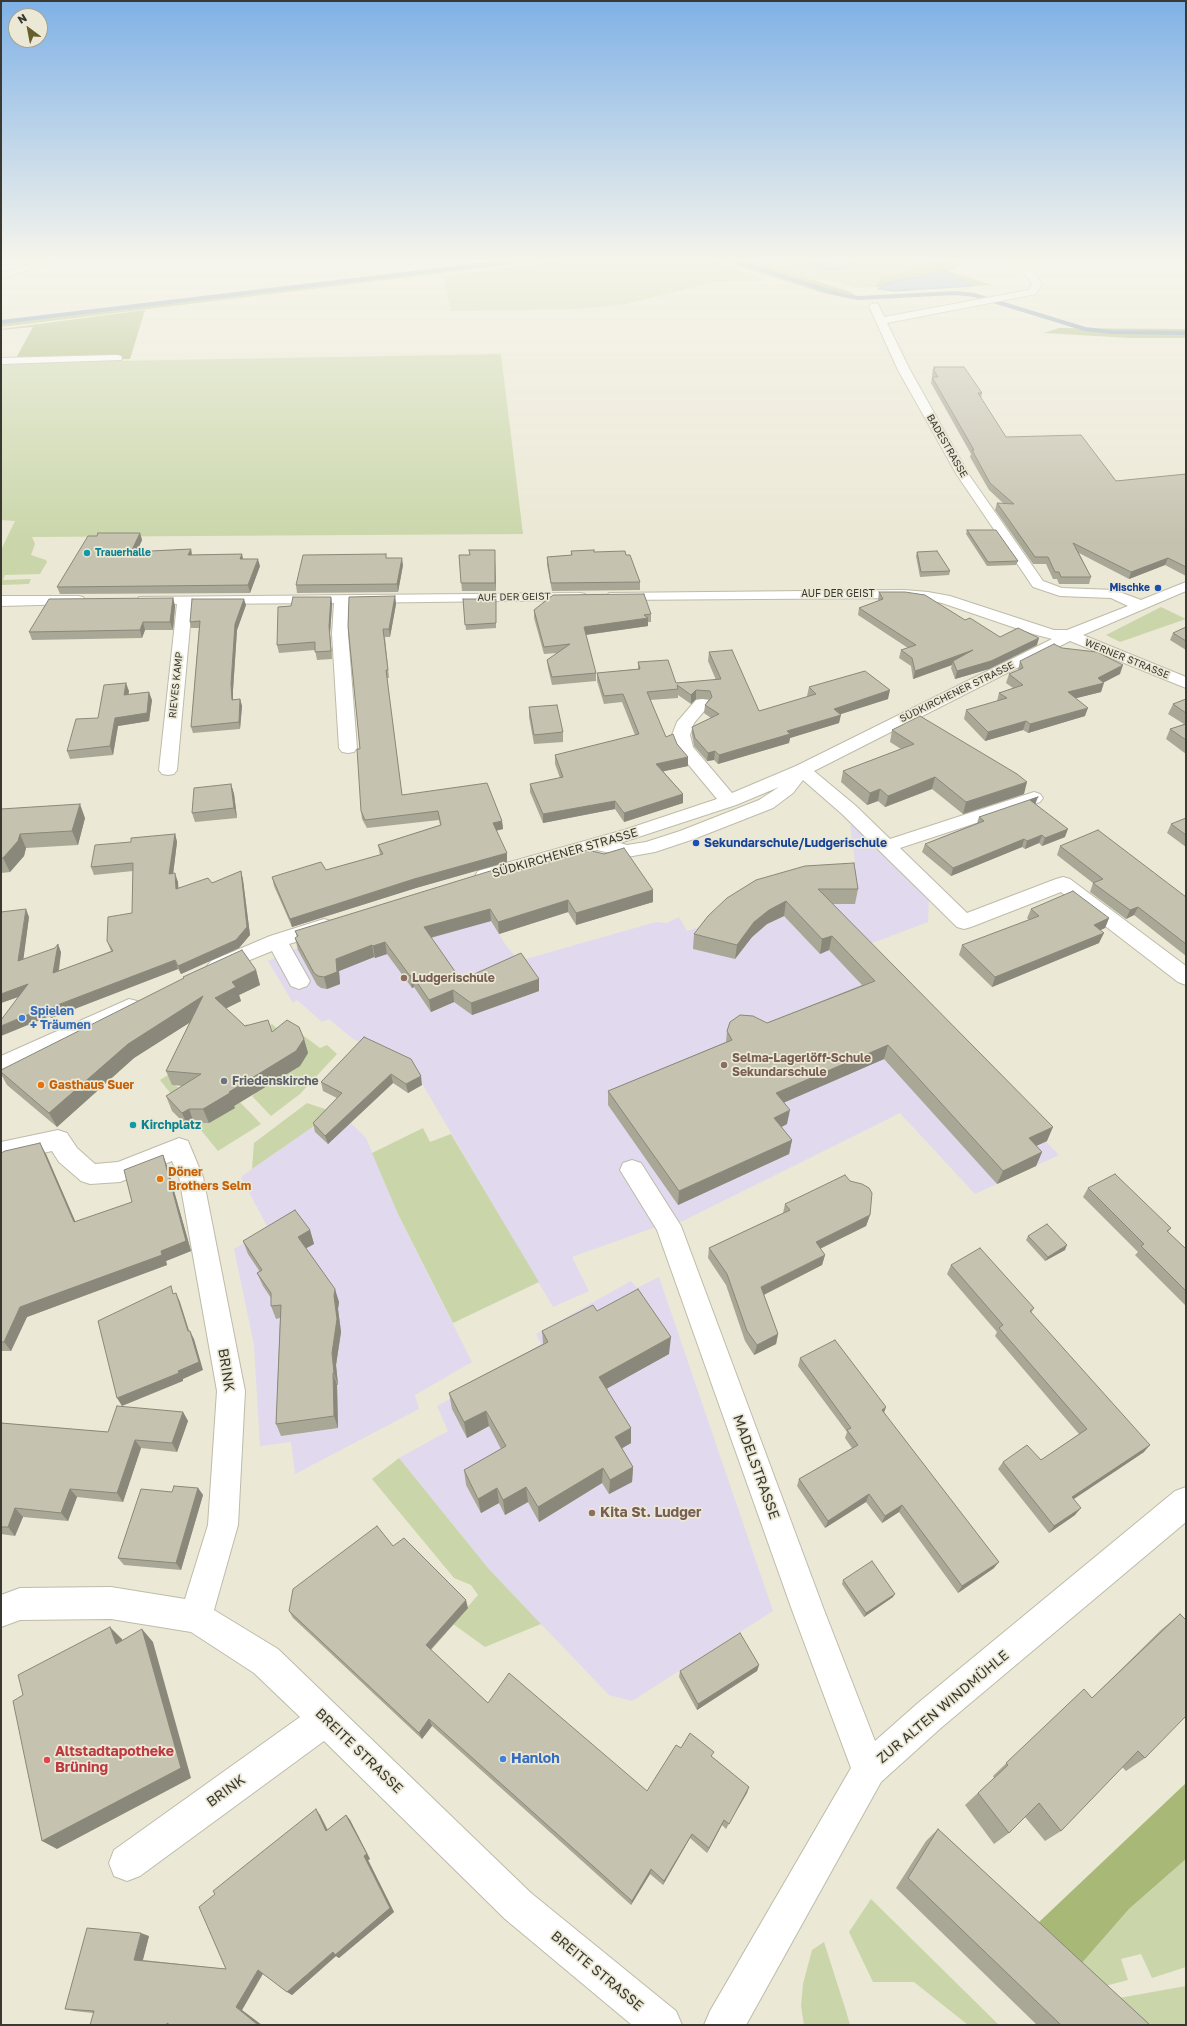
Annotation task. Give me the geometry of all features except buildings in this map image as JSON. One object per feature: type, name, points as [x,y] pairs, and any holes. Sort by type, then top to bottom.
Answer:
[{"type":"street","name":"BADESTRASSE","points":[[895,352],[963,475],[1038,584],[1060,592],[1098,592],[1114,594],[1138,606]]},
{"type":"street","points":[[1,360],[116,358]]},
{"type":"street","name":"SÜDKIRCHENER STRASSE","points":[[468,881],[596,844],[729,801],[802,770],[1050,646],[1069,635],[1090,628],[1186,586]]},
{"type":"street","name":"AUF DER GEIST","points":[[130,600],[904,594],[945,599],[1038,631],[1054,635],[1069,635]]},
{"type":"street","points":[[342,599],[340,634],[348,748]]},
{"type":"street","points":[[1,601],[92,600]]},
{"type":"street","name":"RIEVES KAMP","points":[[168,770],[185,600]]},
{"type":"street","name":"WERNER STRASSE","points":[[1069,635],[1186,683]]},
{"type":"street","points":[[702,704],[686,722],[681,735],[684,748],[729,801]]},
{"type":"street","points":[[596,844],[627,851],[648,848],[687,835],[766,804],[787,789],[802,770],[849,810],[964,922],[1063,884],[1186,977]]},
{"type":"street","points":[[887,846],[1034,798]]},
{"type":"street","points":[[202,974],[277,941],[343,920]]},
{"type":"street","points":[[277,941],[299,981]]},
{"type":"street","points":[[1,1066],[145,999]]},
{"type":"street","name":"BRINK","points":[[1,1152],[58,1140],[68,1155],[90,1174],[120,1172],[179,1148],[191,1177],[230,1391],[223,1525],[196,1617]]},
{"type":"street","name":"MADELSTRASSE","points":[[632,1170],[668,1226],[808,1610],[869,1770]]},
{"type":"street","name":"ZUR ALTEN WINDMÜHLE","points":[[724,2025],[869,1770],[930,1715],[1186,1502]]},
{"type":"street","name":"BREITE STRASSE","points":[[1,1611],[20,1604],[111,1603],[196,1617],[266,1661],[518,1906],[662,2025]]},
{"type":"street","name":"BRINK","points":[[127,1863],[326,1719]]},
{"type":"shaded area","name":"Selma-Lagerlöff-Schule Sekundarschule","points":[[850,825],[854,825],[929,895],[928,922],[859,948],[1059,1155],[975,1194],[900,1113],[683,1221],[653,1228],[572,1257],[589,1291],[553,1307],[413,1068],[353,1039],[329,1019],[322,1022],[297,1000],[293,1003],[268,961],[295,949],[472,888],[505,944],[519,961],[656,922],[667,923],[679,917],[687,931],[699,927],[740,897],[780,879],[856,870]]},
{"type":"shaded area","points":[[337,1109],[366,1138],[398,1214],[472,1362],[415,1395],[419,1409],[295,1474],[291,1442],[260,1446],[254,1345],[234,1249],[268,1228],[241,1177]]},
{"type":"shaded area","name":"Kita St. Ludger","points":[[659,1277],[773,1611],[632,1701],[609,1695],[488,1568],[399,1458],[448,1431],[437,1406],[532,1354],[531,1350],[541,1344],[536,1334],[631,1281],[637,1288]]},
{"type":"green space","points":[[20,352],[132,352],[130,359],[15,360]]},
{"type":"green space","points":[[501,354],[523,534],[32,537],[35,544],[31,555],[46,560],[47,562],[40,574],[5,575],[3,580],[31,579],[29,584],[1,585],[1,550],[15,521],[1,520],[1,363]]},
{"type":"green space","points":[[1161,607],[1186,619],[1120,642],[1106,635]]},
{"type":"green space","points":[[247,1024],[257,1033],[272,1024],[281,1032],[292,1027],[320,1048],[327,1045],[337,1054],[300,1094],[271,1116],[252,1096],[255,1094],[252,1091],[265,1083],[268,1086],[271,1083],[269,1080],[281,1072],[284,1076],[288,1073],[285,1070],[300,1066],[302,1062],[175,1085],[180,1089],[171,1094],[160,1080]]},
{"type":"green space","points":[[238,1100],[261,1124],[218,1151],[195,1123],[210,1123],[211,1117]]},
{"type":"green space","points":[[307,1103],[334,1112],[252,1169],[254,1143]]},
{"type":"green space","points":[[423,1128],[430,1142],[451,1134],[539,1282],[453,1323],[398,1214],[372,1153]]},
{"type":"green space","points":[[399,1458],[488,1568],[541,1624],[485,1647],[453,1624],[478,1595],[471,1585],[454,1578],[372,1479]]},
{"type":"green space","points":[[1186,1783],[1186,1859],[1129,1909],[1081,1964],[1038,1923]]},
{"type":"green space","points":[[1186,1859],[1186,1967],[1152,1978],[1141,1954],[1121,1959],[1128,1980],[1105,1986],[1081,1964],[1129,1909]]},
{"type":"green space","points":[[871,1899],[999,2025],[968,2025],[914,1982],[873,1982],[849,1932]]},
{"type":"green space","points":[[824,1942],[850,2025],[804,2025],[801,2006],[803,1984],[812,1950]]},
{"type":"green space","points":[[1186,1986],[1186,2025],[1148,2025],[1119,1998]]},
{"type":"place","name":"Trauerhalle","points":[[87,553]]},
{"type":"place","name":"Mischke","points":[[1158,588]]},
{"type":"place","name":"Sekundarschule/Ludgerischule","points":[[696,843]]},
{"type":"place","name":"Ludgerischule","points":[[404,978]]},
{"type":"place","name":"Spielen + Träumen","points":[[22,1018]]},
{"type":"place","name":"Selma-Lagerlöff-Schule Sekundarschule","points":[[724,1065]]},
{"type":"place","name":"Friedenskirche","points":[[224,1081]]},
{"type":"place","name":"Gasthaus Suer","points":[[41,1085]]},
{"type":"place","name":"Kirchplatz","points":[[133,1125]]},
{"type":"place","name":"Döner Brothers Selm","points":[[160,1179]]},
{"type":"place","name":"Kita St. Ludger","points":[[592,1513]]},
{"type":"place","name":"Hanloh","points":[[503,1759]]},
{"type":"place","name":"Altstadtapotheke Brüning","points":[[47,1760]]}]
